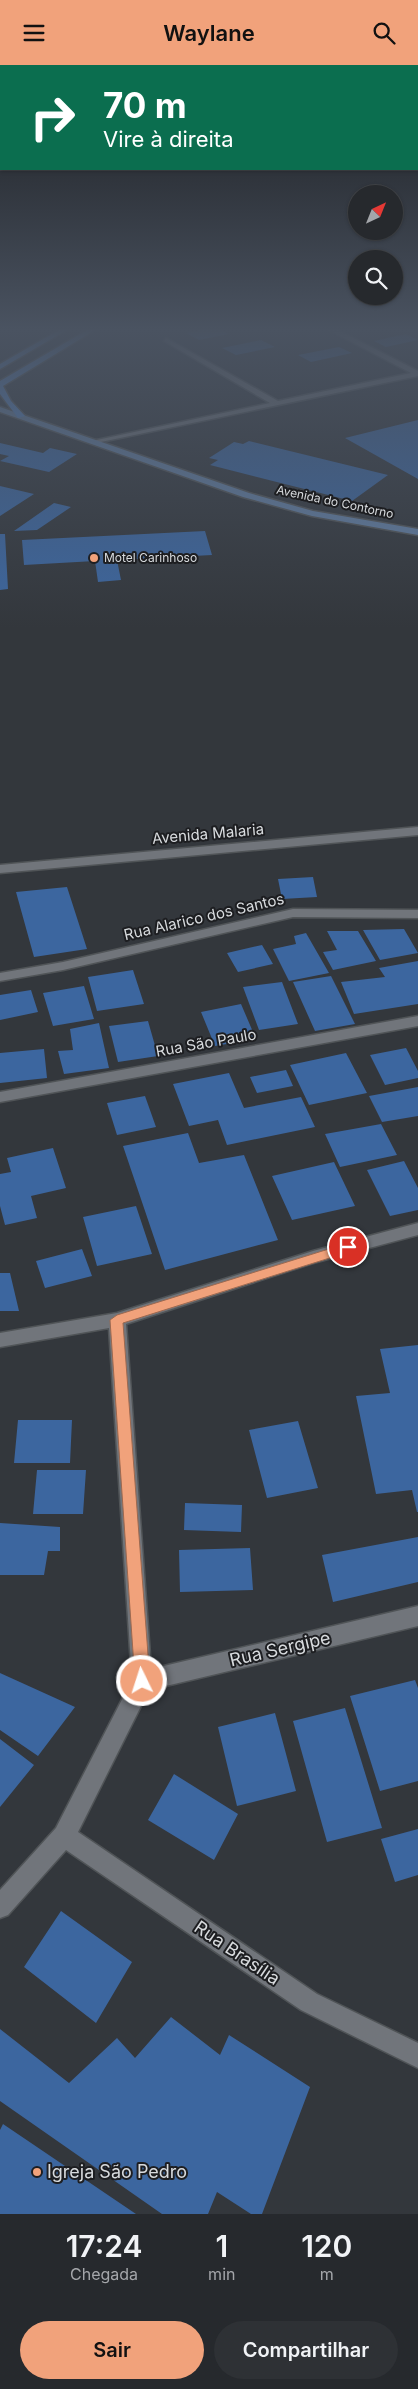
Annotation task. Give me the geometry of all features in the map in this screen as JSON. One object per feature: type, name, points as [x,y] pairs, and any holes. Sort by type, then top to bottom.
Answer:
[{"type":"main road","name":"Avenida do Contorno","points":[[56,427],[195,479],[246,495],[312,513],[418,532]]},
{"type":"street","points":[[96,441],[161,427]]},
{"type":"street","name":"Avenida Malaria","points":[[0,869],[418,831]]},
{"type":"street","name":"Rua Alarico dos Santos","points":[[0,977],[62,967],[216,929],[293,913],[418,914]]},
{"type":"street","name":"Rua São Paulo","points":[[0,1097],[418,1021]]},
{"type":"street","points":[[0,1340],[117,1320],[313,1257],[418,1229]]},
{"type":"street","points":[[0,1907],[64,1836],[142,1681],[117,1320]]},
{"type":"street","name":"Rua Sergipe","points":[[142,1681],[418,1616]]},
{"type":"street","name":"Rua Brasília","points":[[64,1836],[309,2002],[418,2056]]},
{"type":"building","points":[[388,427],[418,427],[418,479],[345,438]]},
{"type":"building","points":[[249,441],[388,475],[352,501],[210,465],[218,460],[209,458],[234,442],[243,444]]},
{"type":"building","points":[[0,443],[43,453],[50,448],[77,454],[49,472],[0,461],[9,456],[0,454]]},
{"type":"building","points":[[0,486],[34,494],[0,516]]},
{"type":"building","points":[[54,503],[71,507],[37,530],[14,531]]},
{"type":"building","name":"Motel Carinhoso","points":[[205,531],[212,555],[117,560],[121,580],[98,582],[95,561],[24,565],[22,540]]},
{"type":"building","points":[[0,534],[5,534],[8,589],[0,590]]},
{"type":"building","points":[[313,877],[317,897],[282,899],[278,879]]},
{"type":"building","points":[[67,887],[87,949],[34,957],[16,892]]},
{"type":"building","points":[[404,929],[418,953],[380,960],[363,930]]},
{"type":"building","points":[[327,931],[358,931],[376,961],[333,970],[323,952],[337,950]]},
{"type":"building","points":[[306,933],[329,973],[289,981],[273,949],[296,944],[294,936]]},
{"type":"building","points":[[262,945],[273,964],[238,972],[227,953]]},
{"type":"building","points":[[418,961],[418,1004],[354,1014],[341,982],[385,977],[379,968]]},
{"type":"building","points":[[133,970],[144,1004],[97,1011],[88,977]]},
{"type":"building","points":[[331,976],[355,1024],[315,1031],[293,982]]},
{"type":"building","points":[[282,982],[298,1024],[259,1030],[243,987]]},
{"type":"building","points":[[84,986],[94,1019],[53,1026],[43,993]]},
{"type":"building","points":[[31,990],[38,1012],[0,1020],[0,995]]},
{"type":"building","points":[[241,1004],[256,1039],[215,1046],[201,1012]]},
{"type":"building","points":[[148,1021],[158,1056],[118,1062],[109,1026]]},
{"type":"building","points":[[99,1023],[109,1068],[64,1074],[58,1051],[73,1050],[70,1029]]},
{"type":"building","points":[[406,1048],[418,1071],[418,1078],[385,1085],[370,1055]]},
{"type":"building","points":[[44,1049],[47,1078],[0,1083],[0,1053]]},
{"type":"building","points":[[346,1053],[367,1093],[309,1105],[290,1065]]},
{"type":"building","points":[[286,1070],[293,1086],[257,1093],[250,1077]]},
{"type":"building","points":[[229,1073],[244,1108],[301,1097],[315,1127],[227,1145],[218,1120],[189,1126],[173,1084]]},
{"type":"building","points":[[418,1087],[418,1116],[382,1122],[369,1096]]},
{"type":"building","points":[[145,1096],[156,1127],[117,1135],[107,1103]]},
{"type":"building","points":[[381,1124],[397,1155],[340,1167],[325,1134]]},
{"type":"building","points":[[188,1133],[199,1163],[244,1155],[278,1240],[165,1270],[123,1146]]},
{"type":"building","points":[[53,1148],[66,1188],[31,1196],[37,1218],[5,1225],[0,1206],[0,1174],[11,1172],[7,1158]]},
{"type":"building","points":[[404,1161],[418,1188],[418,1210],[390,1216],[367,1170]]},
{"type":"building","points":[[334,1162],[355,1206],[292,1220],[272,1176]]},
{"type":"building","points":[[136,1206],[152,1254],[97,1266],[83,1217]]},
{"type":"building","points":[[82,1249],[92,1276],[45,1288],[36,1261]]},
{"type":"building","points":[[0,1273],[10,1273],[19,1311],[0,1311]]},
{"type":"building","points":[[418,1345],[417,1512],[412,1490],[376,1494],[356,1396],[390,1393],[380,1349]]},
{"type":"building","points":[[18,1420],[72,1420],[70,1463],[14,1463]]},
{"type":"building","points":[[298,1421],[318,1488],[267,1498],[249,1430]]},
{"type":"building","points":[[37,1470],[86,1470],[83,1514],[33,1514]]},
{"type":"building","points":[[185,1503],[242,1505],[241,1532],[184,1530]]},
{"type":"building","points":[[0,1523],[60,1527],[60,1551],[48,1551],[44,1575],[0,1575]]},
{"type":"building","points":[[418,1537],[418,1582],[333,1602],[322,1555]]},
{"type":"building","points":[[250,1548],[253,1590],[180,1592],[179,1550]]},
{"type":"building","points":[[0,1673],[75,1707],[38,1756],[0,1730]]},
{"type":"building","points":[[415,1680],[418,1688],[418,1781],[380,1791],[350,1696]]},
{"type":"building","points":[[345,1708],[382,1828],[327,1842],[293,1721]]},
{"type":"building","points":[[275,1713],[296,1791],[237,1806],[218,1727]]},
{"type":"building","points":[[0,1739],[34,1765],[0,1807]]},
{"type":"building","points":[[174,1774],[238,1814],[214,1860],[148,1820]]},
{"type":"building","points":[[418,1829],[418,1875],[395,1882],[381,1839]]},
{"type":"building","points":[[61,1911],[132,1962],[96,2023],[24,1967]]},
{"type":"building","points":[[171,2017],[220,2055],[229,2035],[310,2087],[262,2214],[251,2214],[217,2192],[208,2214],[162,2214],[0,2101],[0,2029],[69,2083],[117,2038],[135,2058]]},
{"type":"building","name":"Igreja São Pedro","points":[[3,2124],[136,2214],[0,2214],[0,2130]]},
{"type":"place","name":"Motel Carinhoso","points":[[94,558]]},
{"type":"place","name":"Igreja São Pedro","points":[[37,2172]]},
{"type":"route","points":[[142,1681],[117,1320],[348,1247]]}]
